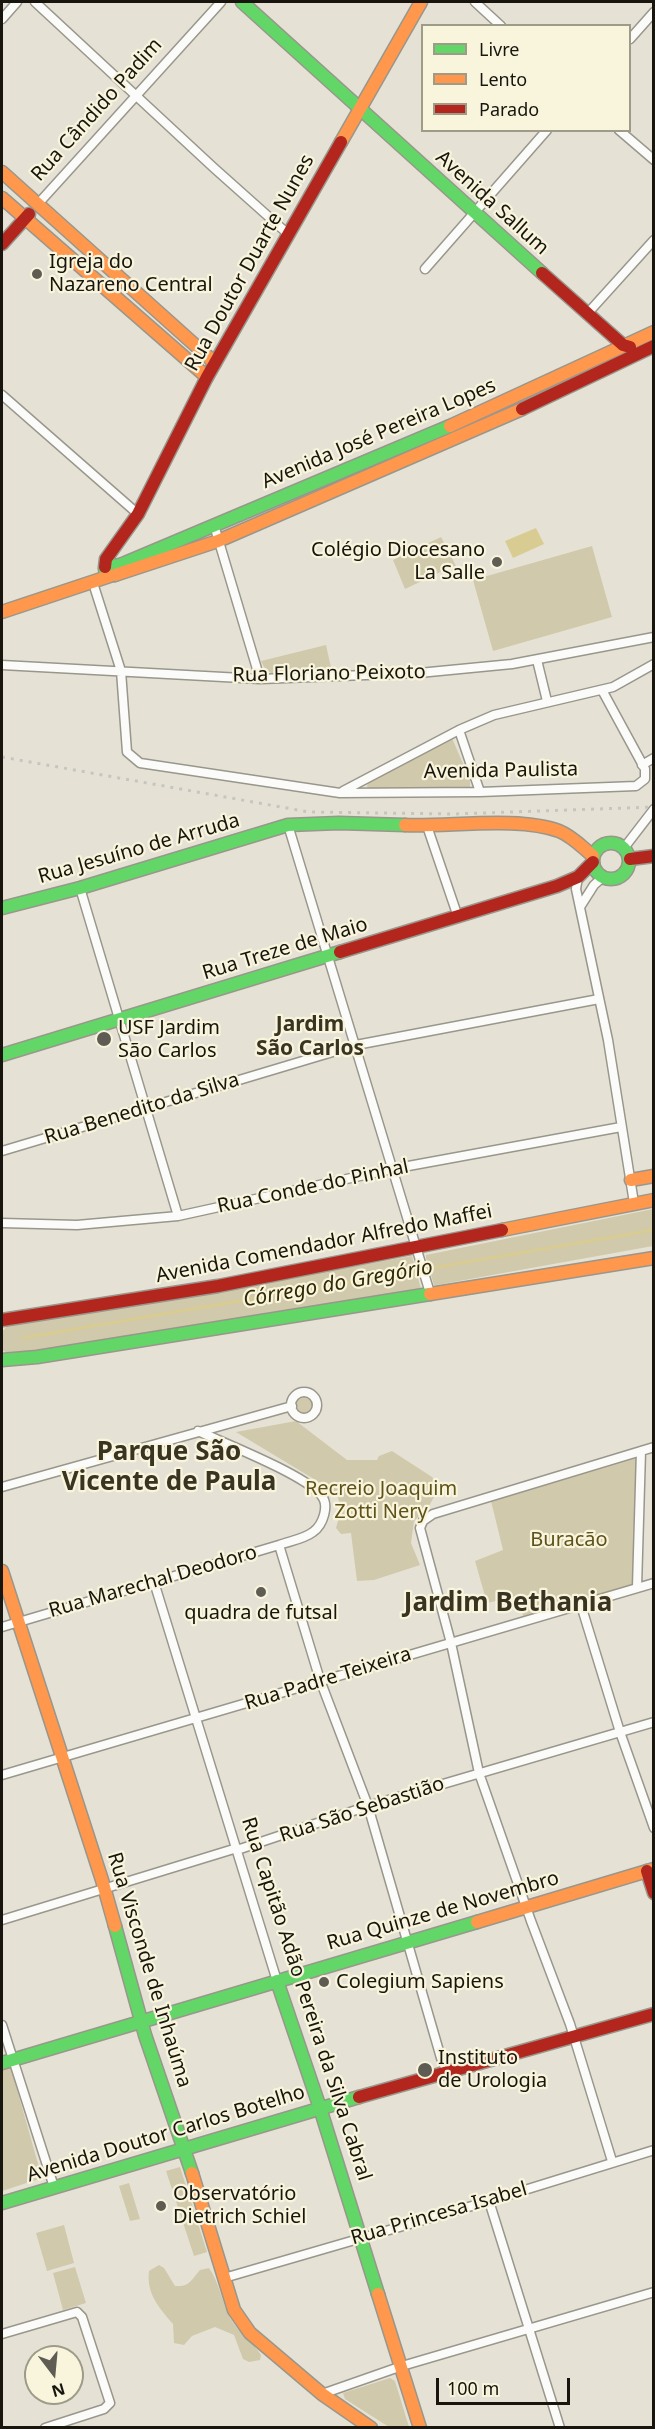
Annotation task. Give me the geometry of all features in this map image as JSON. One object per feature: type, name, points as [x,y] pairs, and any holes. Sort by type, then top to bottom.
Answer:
[{"type":"main road","name":"Avenida Sallum","points":[[242,2],[623,345],[648,348]]},
{"type":"main road","name":"Rua Doutor Duarte Nunes","points":[[111,568],[115,545],[138,514],[207,377],[265,279],[288,234],[421,2]]},
{"type":"main road","points":[[2,172],[215,363]]},
{"type":"main road","points":[[2,198],[207,377]]},
{"type":"main road","name":"Rua Cândido Padim","points":[[2,244],[37,205]]},
{"type":"main road","name":"Avenida José Pereira Lopes","points":[[2,612],[93,583],[111,568],[503,410],[623,345],[654,332]]},
{"type":"main road","name":"Avenida José Pereira Lopes","points":[[111,568],[218,540],[503,410],[648,348]]},
{"type":"main road","points":[[93,583],[111,568]]},
{"type":"main road","points":[[288,825],[309,822],[427,826],[531,826],[557,830],[570,837],[593,859],[598,874],[610,879],[622,876],[626,871],[627,853]]},
{"type":"main road","name":"Rua Jesuíno de Arruda","points":[[2,909],[80,888],[288,825]]},
{"type":"main road","points":[[593,859],[601,846],[606,843],[619,844],[627,853],[654,856]]},
{"type":"main road","name":"Rua Treze de Maio","points":[[2,1054],[458,917],[578,877],[593,859]]},
{"type":"main road","points":[[631,1180],[654,1176]]},
{"type":"main road","name":"Avenida Comendador Alfredo Maffei","points":[[4,1322],[418,1250],[654,1200]]},
{"type":"main road","points":[[2,1359],[37,1357],[429,1287],[654,1258]]},
{"type":"main road","name":"Rua Visconde de Inhaúma","points":[[2,1571],[104,1890],[142,2023],[185,2148],[234,2310],[250,2333],[322,2394],[371,2427]]},
{"type":"main road","points":[[650,1870],[653,1889]]},
{"type":"main road","name":"Rua Quinze de Novembro","points":[[7,2062],[650,1870]]},
{"type":"main road","name":"Rua Capitão Adão Pereira da Silva Cabral","points":[[277,1981],[320,2108],[420,2427]]},
{"type":"main road","name":"Avenida Doutor Carlos Botelho","points":[[2,2203],[320,2108],[654,2014]]},
{"type":"street","points":[[2,19],[17,2]]},
{"type":"street","points":[[35,2],[288,234]]},
{"type":"street","name":"Rua Cândido Padim","points":[[37,205],[221,2]]},
{"type":"street","points":[[475,2],[499,24]]},
{"type":"street","points":[[631,38],[654,12]]},
{"type":"street","points":[[425,269],[545,132]]},
{"type":"street","points":[[621,132],[654,160]]},
{"type":"street","points":[[587,314],[654,240]]},
{"type":"street","points":[[2,394],[138,514]]},
{"type":"street","points":[[214,525],[260,679]]},
{"type":"street","points":[[93,583],[121,671]]},
{"type":"street","name":"Rua Floriano Peixoto","points":[[2,665],[260,679],[419,673],[537,660],[654,637]]},
{"type":"street","points":[[537,660],[547,701]]},
{"type":"street","points":[[340,793],[494,714],[613,687],[654,664]]},
{"type":"street","name":"Avenida Paulista","points":[[121,671],[127,752],[140,763],[340,793],[630,788],[645,779],[642,765]]},
{"type":"street","points":[[602,690],[642,765],[654,758]]},
{"type":"street","points":[[459,730],[480,792]]},
{"type":"street","points":[[627,853],[654,809]]},
{"type":"street","points":[[288,825],[429,1287]]},
{"type":"street","points":[[427,826],[458,917]]},
{"type":"street","points":[[578,877],[576,889],[613,1064],[634,1203]]},
{"type":"street","points":[[580,907],[594,885],[603,877]]},
{"type":"street","points":[[80,888],[178,1216]]},
{"type":"street","name":"Rua Benedito da Silva","points":[[2,1151],[356,1045],[599,999]]},
{"type":"street","name":"Rua Conde do Pinhal","points":[[2,1223],[77,1225],[178,1216],[392,1169],[621,1127]]},
{"type":"street","points":[[2,1487],[291,1406]]},
{"type":"street","name":"Rua Marechal Deodoro","points":[[2,1627],[279,1545],[315,1531],[323,1518],[325,1502],[310,1486],[198,1431]]},
{"type":"street","points":[[612,2161],[573,2036],[479,1773],[451,1643],[420,1528],[423,1521],[433,1514],[654,1447]]},
{"type":"street","points":[[637,1587],[641,1451]]},
{"type":"street","points":[[279,1545],[320,1680],[368,1806],[447,2072]]},
{"type":"street","name":"Rua Capitão Adão Pereira da Silva Cabral","points":[[154,1582],[277,1981]]},
{"type":"street","name":"Rua Padre Teixeira","points":[[2,1775],[451,1643],[580,1602],[654,1582]]},
{"type":"street","points":[[580,1602],[620,1732],[654,1828]]},
{"type":"street","name":"Rua São Sebastião","points":[[2,1920],[237,1848],[240,1849],[368,1806],[654,1722]]},
{"type":"street","points":[[2,2025],[7,2062],[54,2187]]},
{"type":"street","name":"Rua Princesa Isabel","points":[[224,2278],[489,2201],[612,2161],[654,2150]]},
{"type":"street","points":[[489,2201],[560,2427]]},
{"type":"street","points":[[322,2394],[402,2366],[654,2292]]},
{"type":"street","points":[[2,2334],[77,2312],[82,2317],[110,2403],[104,2409],[45,2427]]},
{"type":"green space","points":[[441,537],[457,568],[453,566],[405,589],[393,560]]},
{"type":"green space","points":[[592,546],[612,617],[493,651],[473,580]]},
{"type":"green space","points":[[326,645],[332,672],[271,673],[265,669],[261,661]]},
{"type":"green space","points":[[452,738],[470,780],[470,787],[370,789],[367,787],[368,782]]},
{"type":"green space","points":[[653,1209],[653,1246],[437,1285],[434,1285],[426,1258],[426,1255]]},
{"type":"green space","points":[[412,1256],[421,1289],[12,1356],[2,1350],[2,1332],[7,1326]]},
{"type":"green space","points":[[304,1394],[312,1397],[315,1405],[312,1413],[304,1416],[296,1413],[293,1405],[296,1397]]},
{"type":"green space","name":"Recreio Joaquim Zotti Nery","points":[[296,1421],[347,1460],[377,1460],[379,1456],[392,1451],[432,1477],[437,1484],[435,1495],[429,1506],[414,1521],[411,1543],[420,1565],[374,1580],[357,1581],[351,1533],[341,1534],[336,1528],[341,1510],[337,1493],[236,1432]]},
{"type":"green space","name":"Buracão","points":[[636,1456],[634,1585],[523,1616],[518,1596],[487,1603],[475,1561],[503,1550],[491,1501]]},
{"type":"green space","points":[[7,2064],[11,2068],[42,2178],[2,2191],[2,2065]]},
{"type":"green space","points":[[180,2167],[207,2252],[194,2256],[166,2171]]},
{"type":"green space","points":[[129,2183],[140,2219],[130,2221],[119,2186]]},
{"type":"green space","points":[[64,2225],[74,2263],[47,2271],[36,2233]]},
{"type":"green space","points":[[159,2265],[164,2268],[175,2286],[187,2284],[200,2270],[209,2268],[230,2318],[261,2355],[260,2360],[249,2362],[243,2359],[234,2335],[215,2327],[192,2336],[184,2345],[174,2343],[173,2324],[158,2306],[150,2286],[149,2271]]},
{"type":"green space","points":[[75,2267],[86,2303],[63,2310],[53,2273]]},
{"type":"green space","points":[[390,2378],[395,2381],[409,2427],[389,2427],[345,2399],[343,2393]]},
{"type":"shaded area","points":[[536,528],[544,544],[513,558],[505,541]]},
{"type":"waterway","name":"Córrego do Gregório","points":[[23,1338],[654,1230]]},
{"type":"railway","points":[[2,757],[309,812],[454,814],[654,807]]},
{"type":"traffic: fast","points":[[242,2],[542,273]]},
{"type":"traffic: fast","points":[[116,566],[115,575],[106,574],[105,569],[109,564],[116,566],[125,563],[450,426]]},
{"type":"traffic: fast","points":[[2,908],[80,888],[288,825],[339,823],[405,825]]},
{"type":"traffic: fast","points":[[611,843],[624,848],[629,861],[624,874],[611,879],[598,874],[593,861],[598,848],[611,843]]},
{"type":"traffic: fast","points":[[2,1055],[340,952]]},
{"type":"traffic: fast","points":[[2,1360],[37,1357],[430,1294]]},
{"type":"traffic: fast","points":[[2,2063],[477,1922]]},
{"type":"traffic: fast","points":[[115,1926],[145,2035],[192,2173]]},
{"type":"traffic: fast","points":[[277,1981],[320,2108],[378,2294]]},
{"type":"traffic: fast","points":[[2,2203],[359,2097]]},
{"type":"traffic: slow","points":[[341,142],[421,2]]},
{"type":"traffic: slow","points":[[2,172],[215,363]]},
{"type":"traffic: slow","points":[[2,198],[207,377]]},
{"type":"traffic: slow","points":[[450,426],[654,332]]},
{"type":"traffic: slow","points":[[115,575],[218,541],[522,409]]},
{"type":"traffic: slow","points":[[2,612],[110,576]]},
{"type":"traffic: slow","points":[[405,825],[504,823],[543,827],[568,836],[593,856]]},
{"type":"traffic: slow","points":[[631,1180],[654,1176]]},
{"type":"traffic: slow","points":[[502,1230],[654,1200]]},
{"type":"traffic: slow","points":[[430,1294],[654,1258]]},
{"type":"traffic: slow","points":[[2,1571],[115,1926]]},
{"type":"traffic: slow","points":[[477,1922],[654,1869]]},
{"type":"traffic: slow","points":[[192,2173],[234,2310],[250,2333],[322,2394],[371,2428]]},
{"type":"traffic: slow","points":[[378,2294],[420,2428]]},
{"type":"traffic: jam","points":[[105,567],[106,559],[138,514],[207,377],[341,142]]},
{"type":"traffic: jam","points":[[2,244],[29,214]]},
{"type":"traffic: jam","points":[[542,273],[623,345],[630,347]]},
{"type":"traffic: jam","points":[[522,409],[654,346]]},
{"type":"traffic: jam","points":[[630,859],[654,856]]},
{"type":"traffic: jam","points":[[340,952],[557,886],[578,877],[593,862]]},
{"type":"traffic: jam","points":[[2,1320],[218,1286],[502,1230]]},
{"type":"traffic: jam","points":[[647,1871],[654,1893]]},
{"type":"traffic: jam","points":[[359,2097],[654,2014]]},
{"type":"place","name":"Igreja do Nazareno Central","points":[[37,274]]},
{"type":"place","name":"Colégio Diocesano La Salle","points":[[497,562]]},
{"type":"place","name":"USF Jardim São Carlos","points":[[104,1039]]},
{"type":"place","name":"quadra de futsal","points":[[261,1592]]},
{"type":"place","name":"Colegium Sapiens","points":[[324,1982]]},
{"type":"place","name":"Instituto de Urologia","points":[[425,2070]]},
{"type":"place","name":"Observatório Dietrich Schiel","points":[[161,2206]]},
{"type":"district","name":"Jardim São Carlos","points":[[310,1037]]},
{"type":"district","name":"Parque São Vicente de Paula","points":[[169,1468]]},
{"type":"district","name":"Jardim Bethania","points":[[508,1604]]}]
